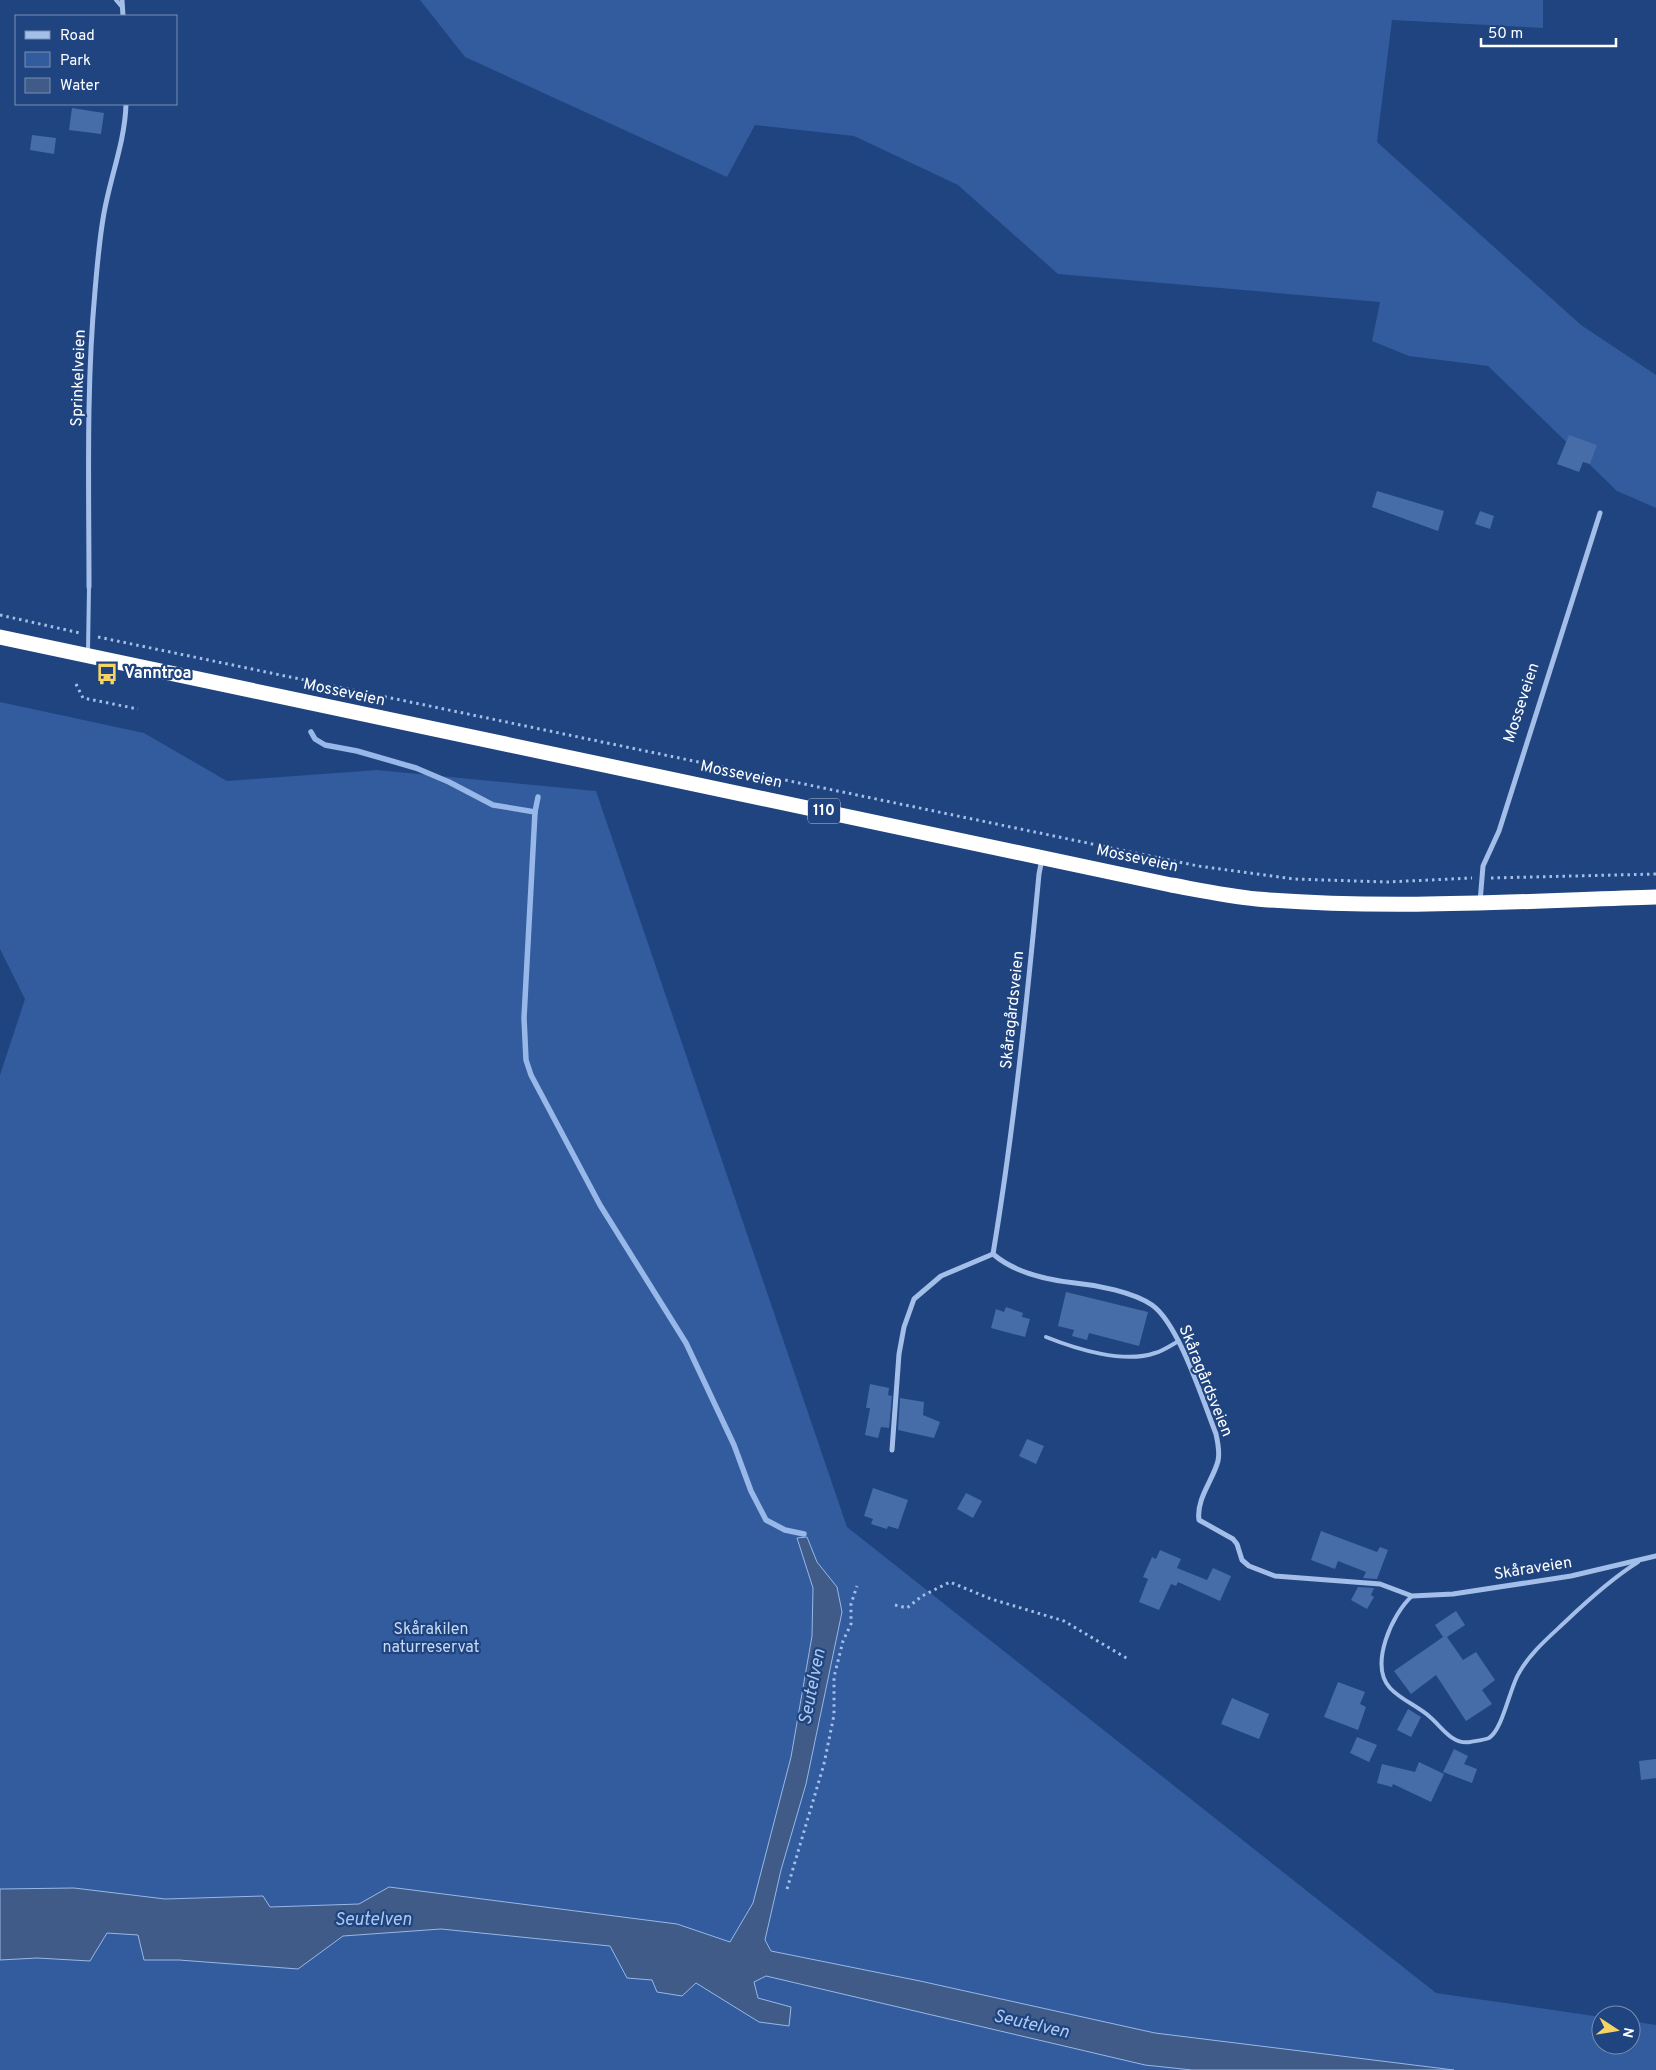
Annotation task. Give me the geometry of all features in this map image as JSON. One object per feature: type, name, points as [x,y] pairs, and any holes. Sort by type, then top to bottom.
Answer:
[{"type":"highway","name":"Mosseveien","points":[[0,637],[1171,885],[1255,899],[1328,904],[1656,897]]},
{"type":"street","points":[[122,0],[123,15]]},
{"type":"street","name":"Sprinkelveien","points":[[89,587],[90,397],[95,292],[103,219],[120,147],[126,105]]},
{"type":"street","name":"Mosseveien","points":[[1480,902],[1483,866],[1499,831],[1600,513]]},
{"type":"street","name":"Skåragårdsveien","points":[[1042,857],[1008,1166],[993,1254],[1014,1268],[1035,1275],[1087,1284],[1143,1299],[1154,1306],[1166,1320],[1179,1341],[1216,1434],[1218,1444],[1218,1462],[1200,1505],[1198,1512],[1199,1520],[1233,1539],[1237,1544],[1242,1560],[1248,1566],[1275,1576],[1380,1584],[1412,1596]]},
{"type":"street","points":[[892,1450],[899,1354],[904,1327],[914,1299],[941,1276],[993,1254]]},
{"type":"street","name":"Skåraveien","points":[[1412,1596],[1453,1594],[1571,1576],[1656,1556]]},
{"type":"lane","points":[[116,0],[122,7]]},
{"type":"lane","name":"Sprinkelveien","points":[[87,656],[89,587]]},
{"type":"lane","points":[[1046,1337],[1069,1347],[1126,1357],[1156,1353],[1179,1341]]},
{"type":"lane","points":[[1412,1596],[1402,1604],[1385,1642],[1382,1670],[1384,1680],[1389,1688],[1431,1717],[1454,1739],[1462,1742],[1488,1738],[1497,1726],[1517,1675],[1525,1662],[1581,1607],[1615,1577],[1640,1560]]},
{"type":"path","points":[[0,615],[1198,866],[1294,879],[1387,882],[1656,874]]},
{"type":"path","points":[[76,684],[83,698],[138,709]]},
{"type":"path","points":[[895,1605],[907,1608],[922,1596],[950,1582],[991,1600],[1064,1621],[1128,1660]]},
{"type":"path","points":[[787,1890],[824,1764],[834,1715],[834,1677],[843,1641],[851,1624],[851,1604],[857,1586]]},
{"type":"green space","points":[[420,0],[1543,0],[1543,28],[1392,20],[1377,142],[1581,325],[1656,375],[1656,508],[1617,491],[1488,366],[1409,356],[1372,341],[1380,302],[1058,274],[958,185],[854,136],[755,125],[727,177],[465,57]]},
{"type":"green space","name":"Skårakilen naturreservat","points":[[0,702],[144,733],[227,781],[377,770],[596,791],[847,1527],[1436,1993],[1591,2016],[1591,2055],[1641,2055],[1641,2023],[1656,2025],[1656,2070],[0,2070],[0,1075],[25,999],[0,949]]},
{"type":"water","name":"Seutelven","points":[[807,1537],[817,1562],[837,1587],[842,1612],[806,1784],[781,1870],[765,1940],[771,1951],[920,1981],[1155,2033],[1454,2070],[1192,2070],[1145,2065],[766,1976],[754,1982],[758,1998],[791,2007],[789,2026],[759,2022],[696,1983],[682,1996],[657,1992],[652,1980],[627,1978],[610,1946],[441,1929],[343,1936],[298,1969],[179,1960],[144,1960],[138,1935],[107,1933],[90,1961],[37,1958],[0,1960],[0,1889],[74,1888],[165,1899],[263,1896],[270,1907],[359,1904],[389,1887],[677,1924],[730,1942],[753,1903],[791,1757],[812,1636],[813,1588],[797,1538]]},
{"type":"building","points":[[72,108],[104,113],[101,134],[69,130]]},
{"type":"building","points":[[32,135],[56,138],[54,154],[30,150]]},
{"type":"building","points":[[1569,435],[1597,445],[1590,464],[1583,462],[1579,472],[1557,464]]},
{"type":"building","points":[[1377,491],[1444,511],[1438,531],[1372,507]]},
{"type":"building","points":[[1480,511],[1494,516],[1490,529],[1475,524]]},
{"type":"building","points":[[1066,1292],[1148,1312],[1139,1346],[1089,1333],[1087,1340],[1072,1336],[1074,1330],[1058,1326]]},
{"type":"building","points":[[1006,1307],[1023,1313],[1022,1317],[1030,1319],[1025,1337],[991,1328],[996,1309],[1004,1312]]},
{"type":"building","points":[[870,1384],[889,1388],[888,1395],[892,1396],[889,1428],[881,1427],[878,1438],[865,1435],[870,1408],[866,1408]]},
{"type":"building","points":[[900,1398],[924,1402],[923,1415],[940,1422],[934,1438],[898,1430]]},
{"type":"building","points":[[1027,1439],[1044,1446],[1036,1464],[1019,1456]]},
{"type":"building","points":[[873,1488],[908,1500],[898,1529],[888,1526],[887,1529],[871,1524],[873,1519],[864,1516]]},
{"type":"building","points":[[966,1493],[982,1501],[973,1518],[957,1509]]},
{"type":"building","points":[[1321,1531],[1377,1552],[1380,1547],[1388,1550],[1377,1579],[1363,1578],[1366,1572],[1338,1561],[1335,1569],[1311,1560]]},
{"type":"building","points":[[1160,1550],[1181,1559],[1177,1568],[1207,1580],[1213,1568],[1231,1576],[1220,1601],[1178,1582],[1176,1586],[1171,1584],[1159,1610],[1139,1602],[1148,1579],[1143,1577],[1152,1557],[1156,1559]]},
{"type":"building","points":[[1358,1587],[1374,1588],[1371,1595],[1374,1597],[1367,1609],[1351,1600]]},
{"type":"building","points":[[1456,1611],[1465,1625],[1447,1637],[1463,1660],[1476,1652],[1495,1680],[1482,1690],[1492,1704],[1466,1721],[1436,1675],[1411,1694],[1394,1671],[1443,1637],[1435,1625]]},
{"type":"building","points":[[1338,1682],[1365,1692],[1360,1704],[1366,1707],[1358,1730],[1324,1717]]},
{"type":"building","points":[[1232,1698],[1269,1714],[1259,1739],[1221,1724]]},
{"type":"building","points":[[1408,1709],[1421,1717],[1411,1737],[1397,1730]]},
{"type":"building","points":[[1357,1737],[1377,1745],[1369,1762],[1350,1753]]},
{"type":"building","points":[[1454,1749],[1468,1756],[1464,1764],[1477,1769],[1472,1783],[1443,1772]]},
{"type":"building","points":[[1656,1759],[1656,1778],[1641,1780],[1639,1761]]},
{"type":"building","points":[[1419,1762],[1444,1774],[1431,1802],[1393,1784],[1392,1787],[1377,1783],[1382,1764],[1415,1772]]},
{"type":"waterway","points":[[311,732],[315,739],[325,745],[357,751],[416,768],[449,782],[493,805],[535,812]]},
{"type":"waterway","points":[[538,797],[535,812],[524,1018],[526,1060],[531,1075],[600,1205],[686,1343],[734,1445],[751,1491],[766,1520],[785,1530],[804,1534]]},
{"type":"place","name":"Vanntroa","points":[[107,674]]}]
